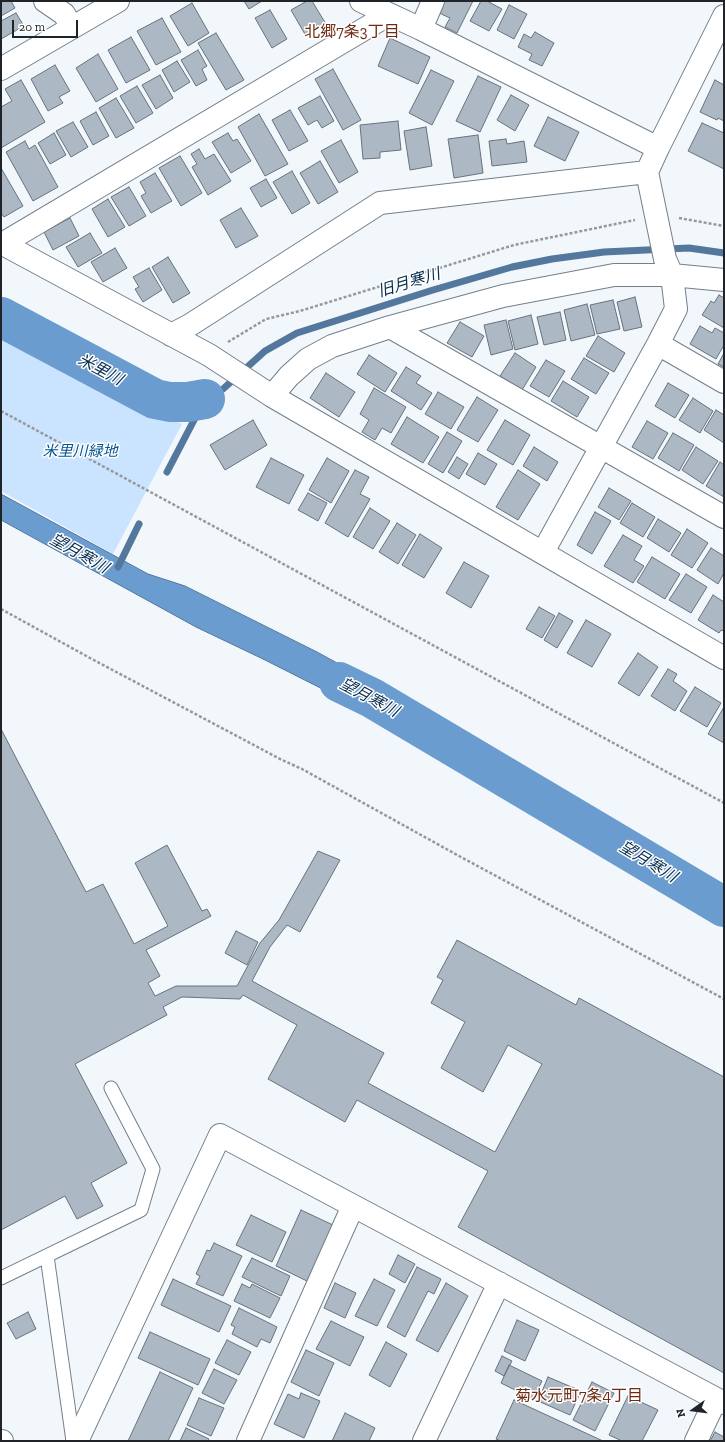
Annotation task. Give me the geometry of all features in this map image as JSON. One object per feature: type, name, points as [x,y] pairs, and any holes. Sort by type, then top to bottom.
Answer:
[{"type":"street","points":[[45,1],[64,14],[72,27]]},
{"type":"street","points":[[1,69],[118,1]]},
{"type":"street","points":[[361,1],[388,15],[421,29],[658,148]]},
{"type":"street","points":[[421,29],[433,1]]},
{"type":"street","points":[[2,244],[388,15]]},
{"type":"street","points":[[543,552],[676,310],[668,267],[666,221],[647,172],[724,16]]},
{"type":"street","points":[[171,335],[190,325],[380,203],[647,172]]},
{"type":"street","points":[[2,244],[209,355],[266,392],[724,658]]},
{"type":"street","points":[[266,392],[289,376],[308,359],[332,346],[390,327],[503,296],[614,275],[668,267],[724,280]]},
{"type":"street","points":[[390,327],[724,517]]},
{"type":"street","points":[[658,344],[724,382]]},
{"type":"street","points":[[77,1441],[220,1135],[720,1401],[696,1441]]},
{"type":"street","points":[[248,1441],[353,1206]]},
{"type":"street","points":[[424,1441],[499,1283]]},
{"type":"lane","points":[[1,1278],[141,1210],[154,1169],[111,1088]]},
{"type":"lane","points":[[47,1256],[73,1441]]},
{"type":"path","points":[[209,355],[266,319],[300,311],[514,245],[638,219]]},
{"type":"path","points":[[666,221],[724,226]]},
{"type":"path","points":[[1,411],[724,803]]},
{"type":"path","points":[[1,609],[97,662],[302,769],[459,856],[724,999]]},
{"type":"green space","name":"米里川緑地","points":[[1,327],[182,424],[113,554],[1,491]]},
{"type":"water","points":[[1,494],[148,574],[185,586],[317,652],[394,694],[382,719],[196,627],[1,520]]},
{"type":"building","points":[[1,1],[11,1],[15,8],[1,16]]},
{"type":"building","points":[[244,1],[262,1],[249,9]]},
{"type":"building","points":[[307,1],[312,1],[326,24],[306,36],[291,10]]},
{"type":"building","points":[[443,1],[473,1],[457,33],[445,27],[450,18],[437,12]]},
{"type":"building","points":[[481,1],[487,1],[502,9],[489,31],[470,21]]},
{"type":"building","points":[[192,3],[209,33],[188,46],[170,16]]},
{"type":"building","points":[[509,5],[527,14],[514,39],[497,30]]},
{"type":"building","points":[[270,10],[287,39],[272,48],[255,18]]},
{"type":"building","points":[[16,13],[24,26],[1,39],[1,21]]},
{"type":"building","points":[[162,18],[181,52],[156,65],[137,31]]},
{"type":"building","points":[[535,32],[554,43],[542,66],[529,60],[532,54],[518,47],[524,34],[531,38]]},
{"type":"building","points":[[216,33],[244,80],[226,90],[198,43]]},
{"type":"building","points":[[131,37],[150,70],[126,83],[108,50]]},
{"type":"building","points":[[390,38],[430,57],[418,84],[378,66]]},
{"type":"building","points":[[198,50],[207,66],[202,69],[207,80],[196,86],[181,60]]},
{"type":"building","points":[[98,54],[118,89],[96,102],[76,68]]},
{"type":"building","points":[[177,61],[190,82],[174,92],[162,70]]},
{"type":"building","points":[[55,65],[70,91],[59,97],[63,103],[48,111],[31,79]]},
{"type":"building","points":[[333,69],[361,120],[343,130],[315,79]]},
{"type":"building","points":[[431,70],[454,81],[432,125],[409,113]]},
{"type":"building","points":[[160,75],[173,98],[156,109],[142,85]]},
{"type":"building","points":[[478,76],[501,87],[480,132],[456,121]]},
{"type":"building","points":[[21,80],[45,122],[1,148],[1,107],[12,101],[5,89]]},
{"type":"building","points":[[715,80],[724,85],[724,121],[718,118],[717,120],[700,112]]},
{"type":"building","points":[[137,86],[153,113],[136,123],[120,96]]},
{"type":"building","points":[[511,95],[529,105],[515,131],[497,120]]},
{"type":"building","points":[[320,96],[334,121],[322,128],[317,120],[308,125],[298,108]]},
{"type":"building","points":[[116,98],[134,128],[116,138],[99,108]]},
{"type":"building","points":[[290,110],[308,141],[289,151],[272,120]]},
{"type":"building","points":[[96,112],[109,136],[93,145],[80,121]]},
{"type":"building","points":[[259,114],[288,164],[265,176],[238,127]]},
{"type":"building","points":[[548,117],[579,132],[565,161],[534,146]]},
{"type":"building","points":[[398,121],[401,150],[380,152],[380,158],[363,159],[360,125]]},
{"type":"building","points":[[73,122],[88,147],[71,157],[56,131]]},
{"type":"building","points":[[702,123],[724,133],[724,169],[688,151]]},
{"type":"building","points":[[426,127],[432,166],[410,170],[404,131]]},
{"type":"building","points":[[54,133],[66,155],[50,164],[38,143]]},
{"type":"building","points":[[228,133],[233,141],[237,139],[251,161],[231,173],[212,142]]},
{"type":"building","points":[[478,135],[483,173],[454,178],[448,139]]},
{"type":"building","points":[[506,139],[507,144],[524,141],[527,162],[492,166],[489,141]]},
{"type":"building","points":[[341,140],[358,172],[339,183],[321,151]]},
{"type":"building","points":[[25,141],[29,149],[35,145],[58,187],[33,201],[6,152]]},
{"type":"building","points":[[199,149],[205,159],[214,154],[231,181],[208,195],[192,167],[197,164],[191,154]]},
{"type":"building","points":[[180,156],[202,193],[181,206],[159,168]]},
{"type":"building","points":[[320,161],[338,192],[318,204],[300,173]]},
{"type":"building","points":[[1,168],[23,206],[4,217],[1,213]]},
{"type":"building","points":[[292,171],[310,203],[292,214],[273,182]]},
{"type":"building","points":[[155,173],[172,201],[151,213],[141,196],[146,193],[140,182]]},
{"type":"building","points":[[266,179],[277,198],[261,207],[250,188]]},
{"type":"building","points":[[129,187],[146,216],[129,226],[111,197]]},
{"type":"building","points":[[108,199],[125,227],[108,237],[92,209]]},
{"type":"building","points":[[241,208],[258,236],[236,248],[220,220]]},
{"type":"building","points":[[70,218],[79,236],[53,250],[44,232]]},
{"type":"building","points":[[90,233],[102,253],[78,267],[66,247]]},
{"type":"building","points":[[115,248],[127,268],[103,282],[91,262]]},
{"type":"building","points":[[168,257],[190,293],[173,303],[152,267]]},
{"type":"building","points":[[149,268],[162,290],[143,302],[135,289],[139,287],[133,277]]},
{"type":"building","points":[[719,295],[724,298],[724,328],[702,315],[711,301],[714,303]]},
{"type":"building","points":[[635,297],[642,327],[624,331],[617,302]]},
{"type":"building","points":[[613,300],[620,329],[597,334],[590,305]]},
{"type":"building","points":[[587,304],[595,335],[571,341],[564,310]]},
{"type":"building","points":[[560,312],[566,340],[544,345],[537,317]]},
{"type":"building","points":[[531,315],[538,344],[515,350],[508,321]]},
{"type":"building","points":[[506,320],[513,349],[491,355],[484,325]]},
{"type":"building","points":[[460,322],[484,336],[472,357],[447,343]]},
{"type":"building","points":[[700,326],[712,333],[715,328],[724,333],[724,345],[716,359],[690,344]]},
{"type":"building","points":[[598,336],[625,353],[614,372],[586,356]]},
{"type":"building","points":[[515,353],[536,367],[522,390],[500,376]]},
{"type":"building","points":[[724,353],[724,367],[718,364]]},
{"type":"building","points":[[369,355],[397,373],[385,392],[357,374]]},
{"type":"building","points":[[584,358],[609,373],[596,394],[571,379]]},
{"type":"building","points":[[546,360],[565,371],[549,397],[530,386]]},
{"type":"building","points":[[406,367],[421,376],[416,383],[432,393],[421,410],[391,391]]},
{"type":"building","points":[[326,373],[355,392],[339,417],[310,398]]},
{"type":"building","points":[[563,381],[589,397],[577,417],[551,401]]},
{"type":"building","points":[[668,383],[689,395],[675,418],[655,406]]},
{"type":"building","points":[[374,388],[406,407],[391,433],[382,428],[375,440],[362,432],[369,420],[360,414]]},
{"type":"building","points":[[438,392],[464,407],[451,429],[425,414]]},
{"type":"building","points":[[477,397],[498,410],[478,442],[457,430]]},
{"type":"building","points":[[693,398],[713,411],[700,433],[679,420]]},
{"type":"building","points":[[716,410],[724,415],[724,443],[704,430]]},
{"type":"building","points":[[407,417],[439,437],[423,463],[391,444]]},
{"type":"building","points":[[253,420],[267,445],[225,470],[210,445]]},
{"type":"building","points":[[505,420],[530,435],[513,465],[487,450]]},
{"type":"building","points":[[647,421],[668,433],[653,459],[632,447]]},
{"type":"building","points":[[447,432],[462,441],[443,473],[428,464]]},
{"type":"building","points":[[673,433],[694,445],[679,471],[658,458]]},
{"type":"building","points":[[534,447],[558,462],[547,481],[523,466]]},
{"type":"building","points":[[696,447],[718,461],[703,484],[682,470]]},
{"type":"building","points":[[478,453],[497,464],[485,485],[466,474]]},
{"type":"building","points":[[457,457],[468,464],[459,479],[448,472]]},
{"type":"building","points":[[271,458],[304,475],[289,504],[256,487]]},
{"type":"building","points":[[327,458],[349,471],[331,503],[309,490]]},
{"type":"building","points":[[720,462],[724,465],[724,497],[706,486]]},
{"type":"building","points":[[355,470],[369,477],[360,494],[370,499],[348,537],[325,523]]},
{"type":"building","points":[[518,470],[540,484],[518,520],[496,507]]},
{"type":"building","points":[[609,488],[631,501],[619,520],[598,507]]},
{"type":"building","points":[[308,493],[327,503],[318,521],[298,510]]},
{"type":"building","points":[[632,503],[655,517],[643,537],[620,523]]},
{"type":"building","points":[[370,508],[390,521],[373,549],[353,537]]},
{"type":"building","points":[[595,512],[611,521],[592,554],[577,545]]},
{"type":"building","points":[[658,519],[681,533],[669,552],[647,538]]},
{"type":"building","points":[[397,523],[416,535],[398,564],[379,552]]},
{"type":"building","points":[[687,529],[708,543],[692,568],[671,555]]},
{"type":"building","points":[[420,534],[442,548],[424,578],[402,565]]},
{"type":"building","points":[[623,535],[642,546],[634,560],[644,566],[633,583],[604,566]]},
{"type":"building","points":[[711,548],[724,556],[724,573],[718,584],[697,570]]},
{"type":"building","points":[[652,557],[680,574],[665,599],[637,582]]},
{"type":"building","points":[[464,562],[489,576],[471,608],[446,593]]},
{"type":"building","points":[[686,574],[707,587],[691,613],[669,600]]},
{"type":"building","points":[[713,595],[724,602],[724,631],[721,630],[719,633],[698,620]]},
{"type":"building","points":[[539,607],[555,616],[542,638],[526,629]]},
{"type":"building","points":[[559,613],[573,621],[557,648],[544,640]]},
{"type":"building","points":[[586,620],[611,634],[592,667],[567,653]]},
{"type":"building","points":[[638,653],[658,667],[639,696],[618,683]]},
{"type":"building","points":[[668,669],[677,674],[673,681],[687,691],[675,711],[651,696]]},
{"type":"building","points":[[695,687],[721,703],[707,727],[680,711]]},
{"type":"building","points":[[724,707],[724,743],[708,734]]},
{"type":"building","points":[[1,729],[86,892],[103,884],[134,944],[168,926],[135,863],[167,845],[202,911],[207,909],[211,916],[146,950],[160,976],[148,983],[155,996],[176,986],[237,986],[260,943],[279,920],[318,851],[340,860],[300,932],[287,925],[270,947],[252,981],[384,1053],[368,1083],[495,1152],[542,1064],[508,1045],[483,1092],[441,1068],[465,1022],[431,1003],[443,980],[437,977],[457,940],[576,1005],[579,998],[724,1077],[724,1373],[458,1227],[488,1171],[357,1100],[345,1122],[268,1079],[297,1025],[243,995],[240,999],[182,997],[163,1007],[167,1015],[75,1064],[127,1163],[91,1183],[103,1206],[77,1219],[65,1196],[1,1230]]},
{"type":"building","points":[[236,931],[258,942],[247,965],[225,953]]},
{"type":"building","points":[[301,1210],[333,1225],[307,1281],[276,1266]]},
{"type":"building","points":[[251,1215],[286,1232],[272,1262],[236,1245]]},
{"type":"building","points":[[214,1243],[242,1256],[223,1296],[196,1284],[200,1276],[196,1274],[207,1250],[210,1251]]},
{"type":"building","points":[[398,1255],[415,1264],[405,1283],[389,1274]]},
{"type":"building","points":[[252,1258],[290,1276],[281,1296],[242,1277]]},
{"type":"building","points":[[417,1267],[441,1279],[434,1294],[428,1291],[405,1337],[387,1327]]},
{"type":"building","points":[[173,1279],[231,1306],[219,1332],[161,1305]]},
{"type":"building","points":[[374,1279],[395,1290],[377,1326],[355,1316]]},
{"type":"building","points":[[335,1283],[356,1293],[345,1318],[324,1308]]},
{"type":"building","points":[[446,1283],[468,1296],[438,1352],[416,1340]]},
{"type":"building","points":[[242,1284],[250,1288],[252,1284],[280,1298],[270,1318],[234,1301]]},
{"type":"building","points":[[239,1308],[277,1327],[270,1343],[261,1339],[257,1347],[232,1334],[235,1327],[231,1325]]},
{"type":"building","points":[[28,1312],[36,1329],[16,1339],[7,1323]]},
{"type":"building","points":[[517,1320],[539,1330],[525,1361],[504,1351]]},
{"type":"building","points":[[331,1321],[364,1337],[350,1366],[316,1349]]},
{"type":"building","points":[[150,1332],[210,1359],[198,1385],[138,1358]]},
{"type":"building","points":[[227,1340],[251,1352],[239,1375],[215,1363]]},
{"type":"building","points":[[386,1342],[407,1354],[390,1387],[369,1375]]},
{"type":"building","points":[[306,1350],[334,1363],[319,1396],[291,1382]]},
{"type":"building","points":[[502,1356],[512,1361],[504,1376],[495,1371]]},
{"type":"building","points":[[509,1365],[542,1381],[533,1399],[501,1383]]},
{"type":"building","points":[[214,1369],[237,1380],[224,1404],[202,1393]]},
{"type":"building","points":[[160,1372],[193,1388],[168,1441],[128,1441]]},
{"type":"building","points":[[548,1377],[581,1391],[570,1415],[538,1401]]},
{"type":"building","points":[[592,1382],[614,1393],[595,1431],[573,1420]]},
{"type":"building","points":[[301,1393],[320,1401],[304,1438],[274,1424],[288,1394],[299,1399]]},
{"type":"building","points":[[628,1396],[658,1410],[642,1441],[622,1441],[609,1435]]},
{"type":"building","points":[[199,1398],[224,1408],[211,1436],[187,1425]]},
{"type":"building","points":[[514,1400],[603,1441],[501,1441],[496,1439]]},
{"type":"building","points":[[345,1413],[375,1428],[369,1441],[332,1441]]},
{"type":"building","points":[[186,1428],[209,1439],[208,1441],[180,1441]]},
{"type":"building","points":[[715,1432],[724,1437],[724,1441],[710,1441]]},
{"type":"waterway","name":"旧月寒川","points":[[167,472],[205,399],[223,389],[265,351],[297,333],[512,267],[552,259],[604,252],[689,248],[724,253]]},
{"type":"waterway","name":"米里川","points":[[1,317],[155,399],[170,402],[188,402],[205,399]]},
{"type":"waterway","name":"旧月寒川","points":[[118,567],[139,524]]},
{"type":"waterway","name":"望月寒川","points":[[339,682],[372,698],[724,907]]},
{"type":"district","name":"北郷7条3丁目","points":[[352,32]]},
{"type":"district","name":"菊水元町7条4丁目","points":[[579,1396]]}]
